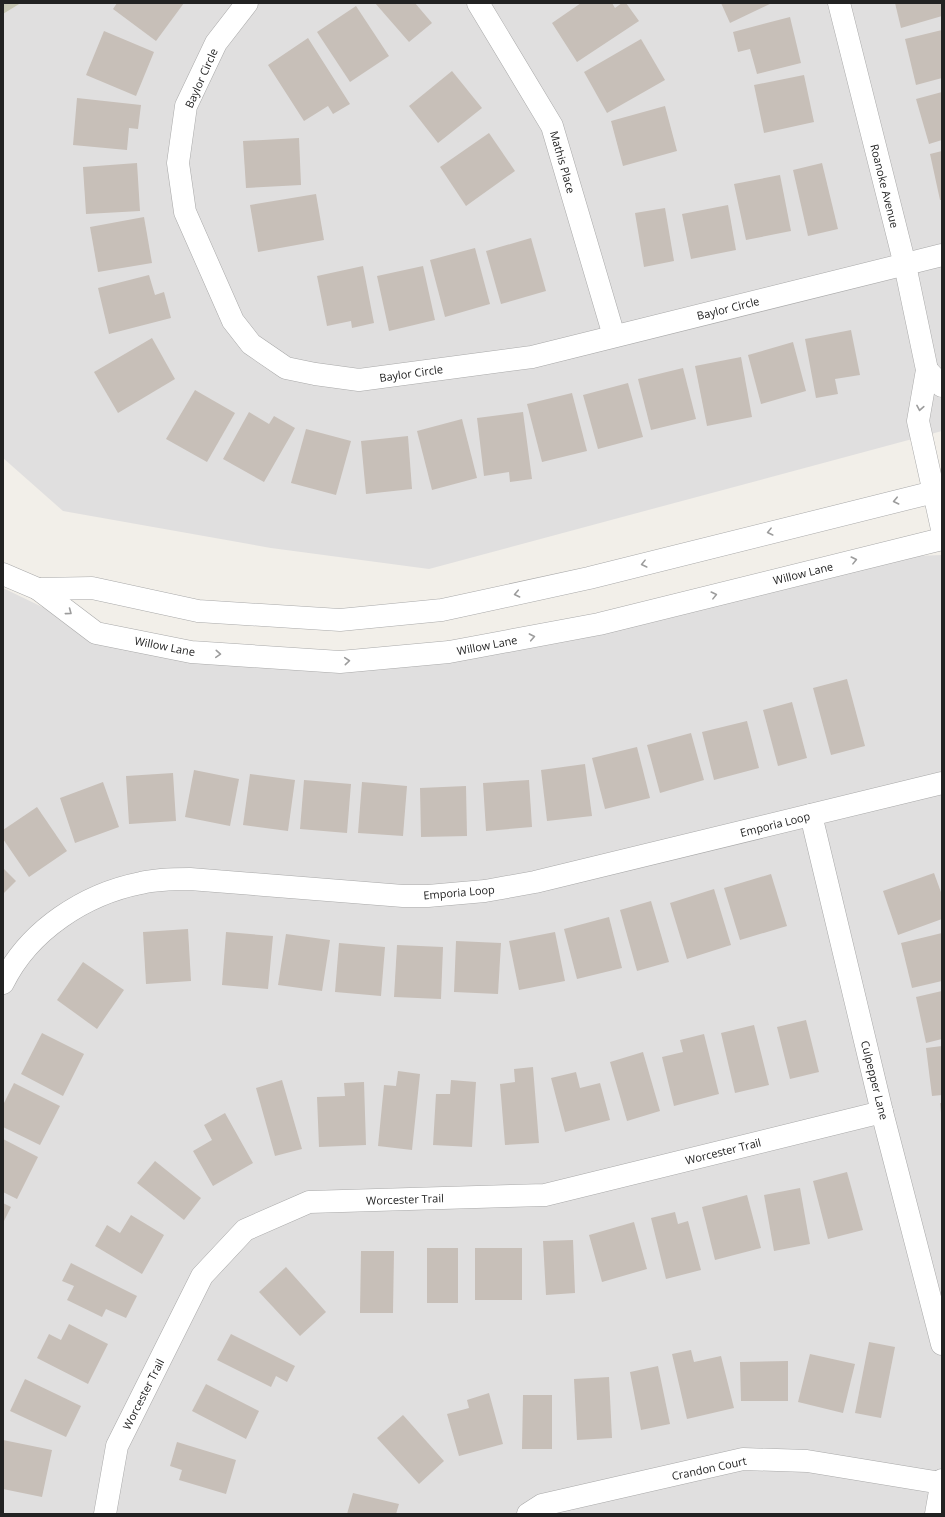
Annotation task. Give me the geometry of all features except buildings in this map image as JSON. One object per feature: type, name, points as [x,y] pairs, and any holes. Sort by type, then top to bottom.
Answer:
[{"type":"street","name":"Baylor Circle","points":[[247,3],[216,43],[186,106],[178,163],[185,212],[233,321],[251,344],[286,368],[315,374],[359,380],[532,357],[942,255]]},
{"type":"street","name":"Mathis Place","points":[[478,3],[552,126],[614,336]]},
{"type":"street","name":"Roanoke Avenue","points":[[838,3],[905,264],[927,370]]},
{"type":"street","points":[[927,370],[942,386]]},
{"type":"street","points":[[927,370],[918,421],[938,491],[942,529]]},
{"type":"street","name":"Willow Lane","points":[[38,588],[92,588],[198,611],[340,620],[442,610],[589,578],[938,491]]},
{"type":"street","name":"Willow Lane","points":[[3,574],[38,588],[96,633],[191,652],[340,662],[449,652],[599,624],[942,539]]},
{"type":"street","name":"Emporia Loop","points":[[3,983],[16,961],[27,947],[52,923],[75,908],[96,897],[142,882],[190,879],[403,896],[464,894],[535,882],[942,783]]},
{"type":"street","name":"Culpepper Lane","points":[[811,815],[882,1112],[942,1344]]},
{"type":"street","name":"Worcester Trail","points":[[105,1514],[117,1446],[120,1438],[202,1276],[245,1230],[309,1202],[545,1195],[882,1112]]},
{"type":"street","name":"Crandon Court","points":[[528,1514],[542,1505],[743,1459],[808,1461],[942,1482]]},
{"type":"street","points":[[936,1514],[942,1482]]},
{"type":"shaded area","points":[[3,3],[21,3],[3,14]]},
{"type":"shaded area","points":[[21,3],[942,3],[942,431],[429,569],[271,548],[63,511],[3,458],[3,14]]},
{"type":"shaded area","points":[[942,555],[942,1514],[3,1514],[3,588],[96,633],[191,652],[449,652],[863,558]]}]
